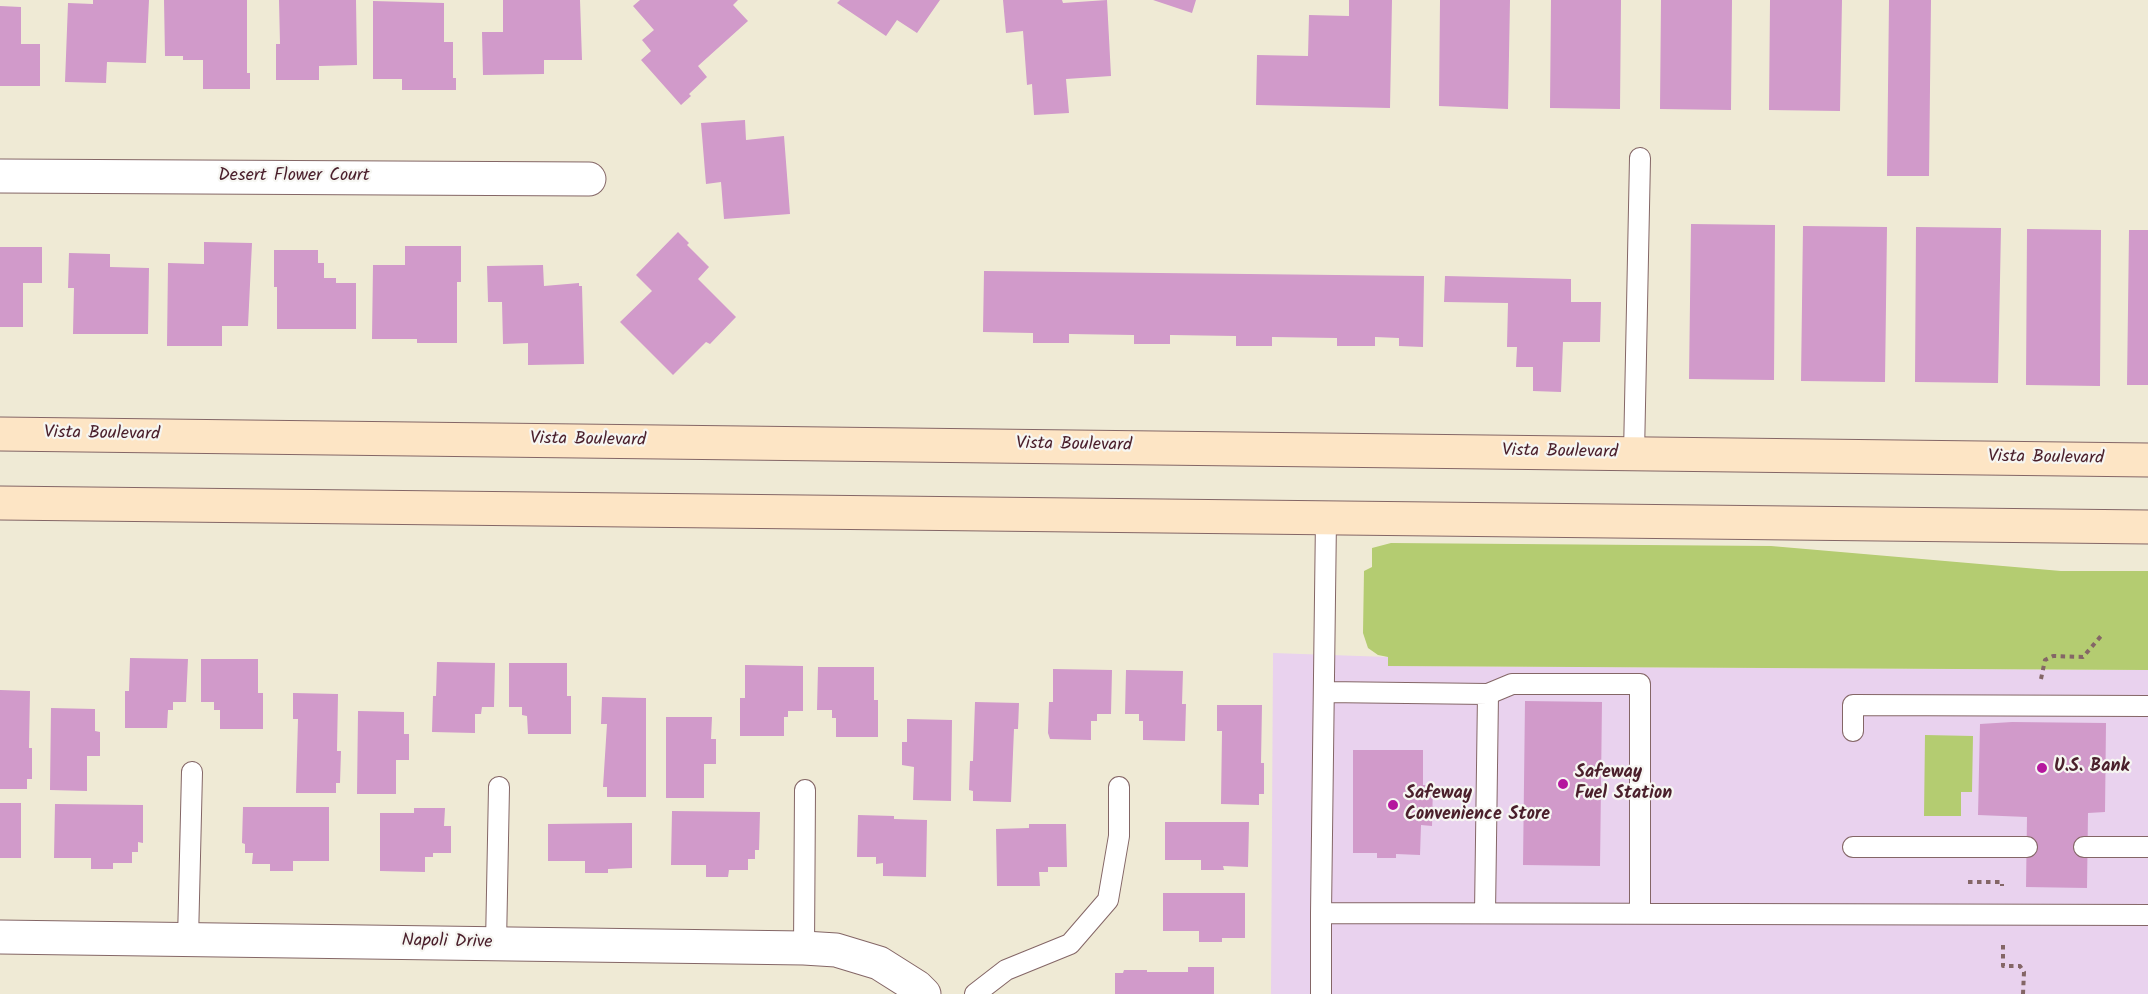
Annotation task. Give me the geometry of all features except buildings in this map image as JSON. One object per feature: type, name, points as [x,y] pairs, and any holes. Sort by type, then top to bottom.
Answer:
[{"type":"main road","name":"Vista Boulevard","points":[[0,434],[2148,460]]},
{"type":"main road","points":[[0,503],[2146,527]]},
{"type":"street","name":"Desert Flower Court","points":[[0,176],[589,179]]},
{"type":"street","name":"Napoli Drive","points":[[0,937],[804,948],[836,950],[879,963],[924,994]]},
{"type":"lane","points":[[1634,454],[1641,158]]},
{"type":"lane","points":[[1321,994],[1326,518]]},
{"type":"lane","points":[[1325,692],[1488,694],[1512,684],[1641,684],[1641,914]]},
{"type":"lane","points":[[1485,913],[1488,694]]},
{"type":"lane","points":[[1853,731],[1853,705],[2148,706]]},
{"type":"lane","points":[[188,940],[192,772]]},
{"type":"lane","points":[[496,944],[499,787]]},
{"type":"lane","points":[[975,994],[1006,970],[1070,944],[1108,900],[1119,836],[1119,787]]},
{"type":"lane","points":[[804,948],[805,790]]},
{"type":"lane","points":[[1853,847],[2027,847]]},
{"type":"lane","points":[[2084,847],[2148,847]]},
{"type":"lane","points":[[1321,913],[2148,915]]},
{"type":"path","points":[[2040,705],[2044,660],[2053,656],[2083,657],[2101,636]]},
{"type":"path","points":[[2003,945],[2003,966],[2020,966],[2024,972],[2023,994]]},
{"type":"shaded area","points":[[1273,653],[1388,657],[1388,666],[2148,670],[2148,994],[1271,994]]},
{"type":"green space","points":[[1391,543],[1771,546],[2061,571],[2148,571],[2148,670],[1388,666],[1388,657],[1378,655],[1368,648],[1363,633],[1364,571],[1372,567],[1372,548]]},
{"type":"green space","points":[[1925,735],[1973,736],[1972,792],[1961,792],[1961,816],[1924,816]]},
{"type":"place","name":"U.S. Bank","points":[[2042,768]]},
{"type":"place","name":"Safeway Fuel Station","points":[[1563,784]]},
{"type":"place","name":"Safeway Convenience Store","points":[[1393,805]]}]
